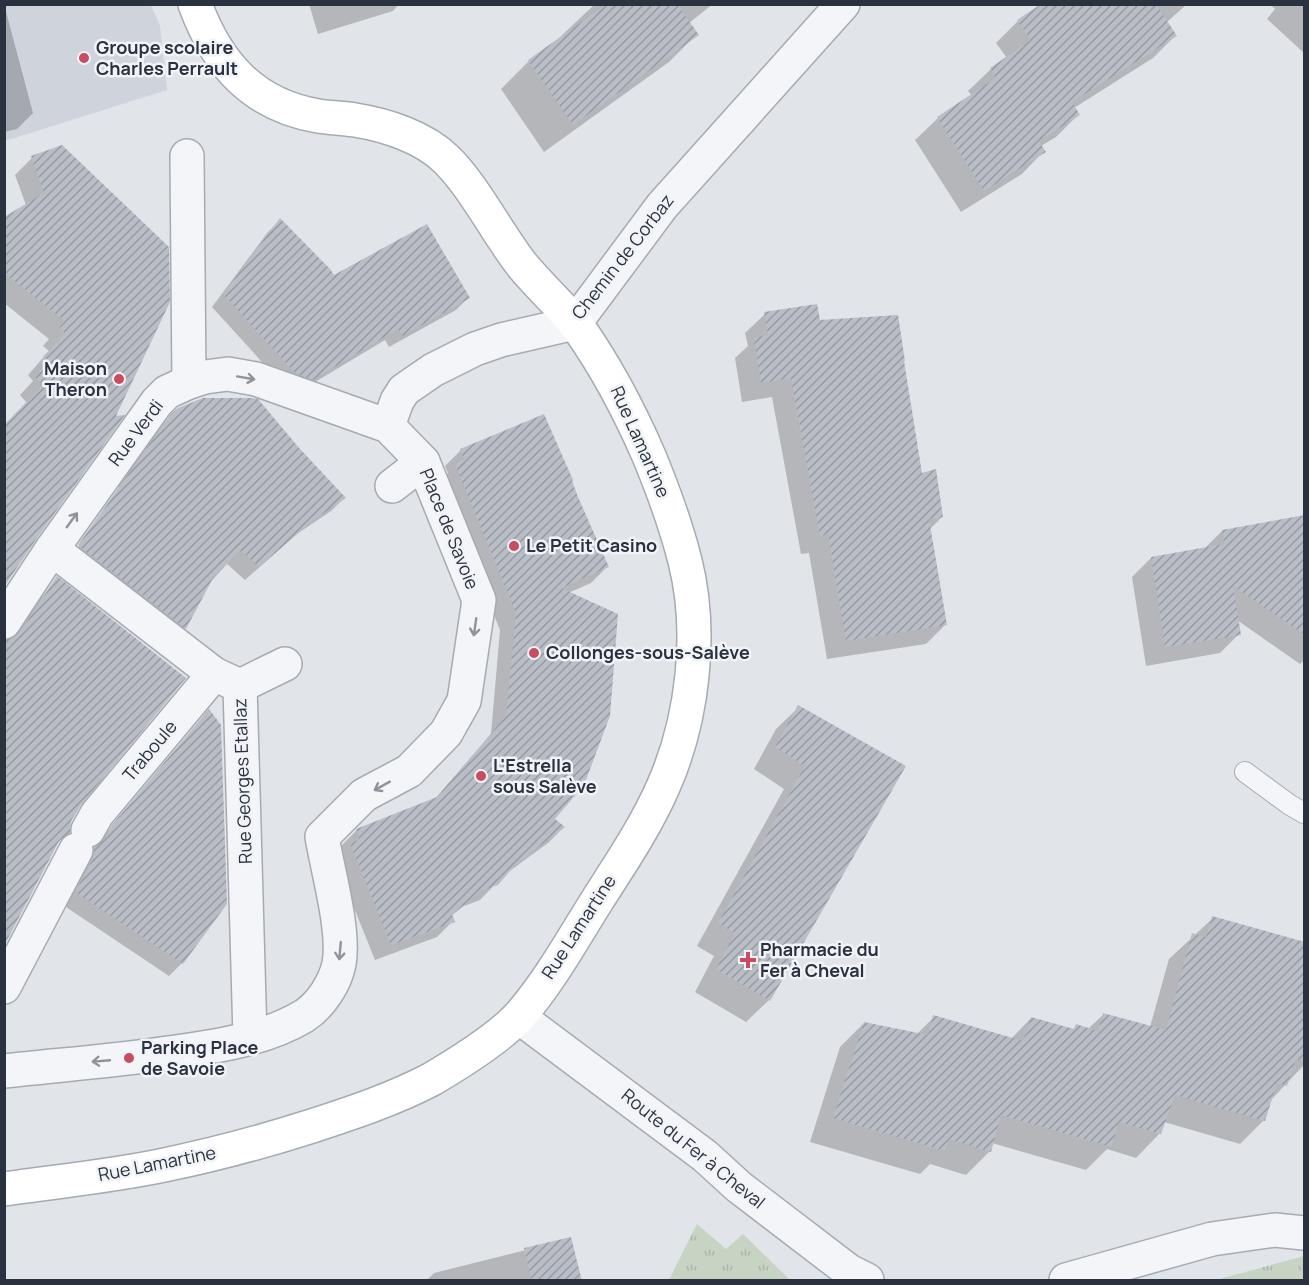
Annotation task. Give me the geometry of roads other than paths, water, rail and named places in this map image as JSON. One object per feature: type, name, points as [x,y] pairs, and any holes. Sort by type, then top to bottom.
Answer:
[{"type":"street","name":"Rue Lamartine","points":[[4,1189],[166,1165],[235,1149],[356,1112],[431,1079],[486,1044],[519,1017],[548,977],[645,822],[663,788],[679,742],[687,707],[693,668],[691,600],[686,564],[666,496],[634,422],[611,377],[575,323],[522,265],[447,160],[430,146],[388,128],[357,120],[301,112],[264,96],[240,78],[223,61],[210,42],[195,4]]},
{"type":"street","name":"Chemin de Corbaz","points":[[388,426],[397,401],[404,390],[432,370],[475,349],[501,340],[575,323],[662,207],[843,4]]},
{"type":"street","points":[[187,156],[189,382],[204,377],[228,374],[256,379],[388,426]]},
{"type":"street","name":"Rue Verdi","points":[[4,621],[52,549],[157,402],[167,393],[189,382]]},
{"type":"street","name":"Place de Savoie","points":[[250,1037],[306,1015],[317,1005],[333,981],[341,943],[322,837],[330,818],[364,795],[409,771],[446,732],[464,701],[479,600],[423,462],[388,426]]},
{"type":"street","points":[[392,486],[423,462]]},
{"type":"street","points":[[52,549],[227,680],[285,664]]},
{"type":"street","name":"Traboule","points":[[8,973],[97,814],[227,680]]},
{"type":"street","name":"Rue Georges Etallaz","points":[[227,680],[250,1037]]},
{"type":"street","name":"Route du Fer à Cheval","points":[[519,1017],[705,1156],[739,1187],[849,1271],[867,1281]]},
{"type":"street","points":[[4,1071],[137,1058],[229,1044],[250,1037]]},
{"type":"street","points":[[1066,1281],[1212,1239],[1275,1230],[1305,1233]]},
{"type":"lane","points":[[1245,772],[1290,805],[1305,813]]},
{"type":"place","name":"Groupe scolaire Charles Perrault","points":[[84,58]]},
{"type":"place","name":"Maison Theron","points":[[119,379]]},
{"type":"place","name":"Le Petit Casino","points":[[514,546]]},
{"type":"place","name":"Collonges-sous-Salève","points":[[534,653]]},
{"type":"place","name":"L'Estrella sous Salève","points":[[481,776]]},
{"type":"place","name":"Pharmacie du Fer à Cheval","points":[[748,960]]},
{"type":"place","name":"Parking Place de Savoie","points":[[129,1058]]}]
